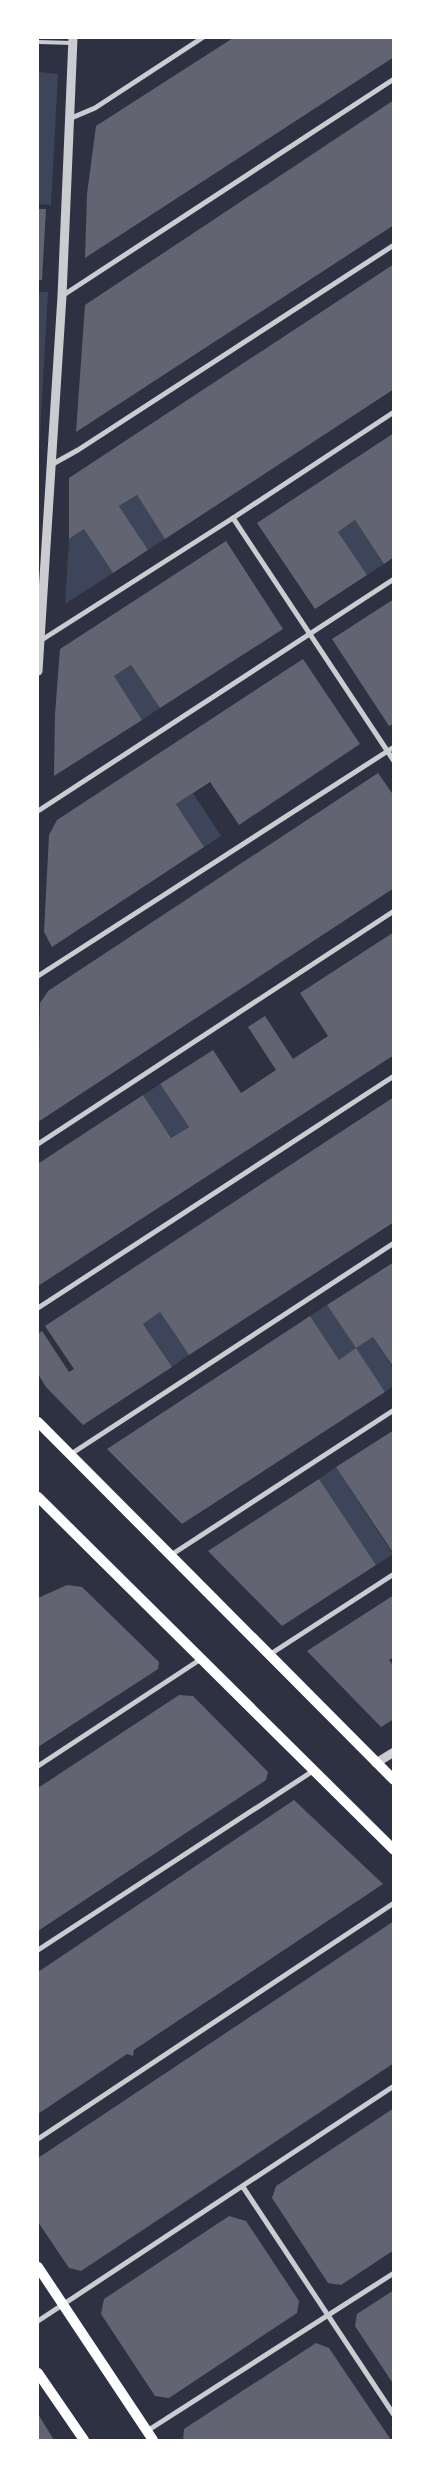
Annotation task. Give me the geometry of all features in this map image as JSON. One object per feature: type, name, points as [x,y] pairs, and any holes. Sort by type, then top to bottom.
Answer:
[{"type":"main road","points":[[38,1422],[394,1780]]},
{"type":"main road","points":[[38,1497],[394,1850]]},
{"type":"main road","points":[[38,2267],[153,2440]]},
{"type":"main road","points":[[38,2373],[84,2440]]},
{"type":"street","points":[[69,119],[95,108],[202,38]]},
{"type":"street","points":[[38,671],[62,296],[73,40]]},
{"type":"street","points":[[62,296],[394,79]]},
{"type":"street","points":[[51,465],[78,450],[394,245]]},
{"type":"street","points":[[39,641],[233,518],[394,412]]},
{"type":"street","points":[[233,518],[394,761]]},
{"type":"street","points":[[38,811],[394,579]]},
{"type":"street","points":[[38,976],[394,747]]},
{"type":"street","points":[[38,1144],[394,910]]},
{"type":"street","points":[[38,1308],[394,1076]]},
{"type":"street","points":[[71,1454],[394,1242]]},
{"type":"street","points":[[171,1555],[394,1410]]},
{"type":"street","points":[[269,1655],[394,1574]]},
{"type":"street","points":[[38,1766],[202,1660]]},
{"type":"street","points":[[376,1763],[394,1752]]},
{"type":"street","points":[[38,1950],[314,1771]]},
{"type":"street","points":[[38,2139],[394,1902]]},
{"type":"street","points":[[38,2321],[394,2086]]},
{"type":"street","points":[[243,2187],[394,2415]]},
{"type":"street","points":[[147,2431],[394,2273]]},
{"type":"lane","points":[[38,42],[73,40]]},
{"type":"shaded area","points":[[38,72],[58,74],[51,205],[38,204]]},
{"type":"shaded area","points":[[38,292],[48,292],[38,470]]},
{"type":"shaded area","points":[[137,495],[165,539],[148,550],[119,506]]},
{"type":"shaded area","points":[[355,520],[384,564],[367,575],[338,532]]},
{"type":"shaded area","points":[[84,529],[113,573],[65,604],[69,539]]},
{"type":"shaded area","points":[[131,665],[160,708],[142,720],[114,676]]},
{"type":"shaded area","points":[[193,793],[221,836],[204,847],[176,804]]},
{"type":"shaded area","points":[[160,1084],[189,1127],[171,1138],[143,1095]]},
{"type":"shaded area","points":[[327,1305],[356,1348],[373,1337],[393,1368],[393,1386],[385,1392],[356,1349],[339,1360],[310,1316]]},
{"type":"shaded area","points":[[160,1312],[189,1355],[172,1367],[143,1324]]},
{"type":"shaded area","points":[[336,1467],[393,1554],[376,1565],[319,1479]]},
{"type":"building","points":[[233,38],[394,38],[394,57],[85,258],[87,194],[96,126]]},
{"type":"building","points":[[394,100],[394,225],[76,432],[85,305]]},
{"type":"building","points":[[38,209],[46,209],[42,280],[38,280]]},
{"type":"building","points":[[394,264],[394,389],[165,539],[137,495],[119,506],[148,550],[113,573],[84,529],[69,539],[69,478]]},
{"type":"building","points":[[394,433],[394,557],[384,564],[355,520],[338,532],[367,575],[315,609],[257,523]]},
{"type":"building","points":[[226,541],[283,629],[160,708],[131,665],[114,676],[142,720],[54,776],[55,714],[60,649]]},
{"type":"building","points":[[394,599],[394,724],[389,726],[332,639]]},
{"type":"building","points":[[303,659],[360,744],[239,825],[210,782],[176,804],[204,847],[52,947],[44,932],[49,835],[57,820]]},
{"type":"building","points":[[378,773],[394,796],[394,888],[38,1122],[40,1003],[48,991]]},
{"type":"building","points":[[394,932],[394,1055],[38,1286],[39,1163],[143,1095],[171,1138],[189,1127],[160,1084],[213,1050],[241,1093],[276,1070],[248,1027],[265,1016],[293,1059],[328,1036],[300,993]]},
{"type":"building","points":[[394,1097],[394,1222],[189,1355],[160,1312],[143,1324],[172,1367],[83,1425],[46,1387],[38,1374],[38,1334],[42,1331],[69,1372],[74,1369],[45,1326]]},
{"type":"building","points":[[394,1262],[394,1368],[373,1337],[356,1348],[327,1305]]},
{"type":"building","points":[[310,1316],[339,1360],[356,1348],[385,1392],[182,1524],[107,1449]]},
{"type":"building","points":[[394,1430],[394,1554],[336,1467]]},
{"type":"building","points":[[319,1479],[376,1565],[282,1626],[208,1551]]},
{"type":"building","points":[[67,1585],[82,1587],[159,1662],[158,1669],[38,1747],[38,1598]]},
{"type":"building","points":[[394,1595],[394,1657],[389,1660],[394,1667],[394,1719],[381,1727],[307,1651]]},
{"type":"building","points":[[179,1695],[193,1696],[268,1772],[266,1780],[38,1931],[38,1788]]},
{"type":"building","points":[[294,1800],[383,1884],[134,2050],[133,2056],[127,2054],[38,2114],[38,1972]]},
{"type":"building","points":[[394,1921],[394,2063],[81,2271],[69,2268],[38,2222],[38,2158]]},
{"type":"building","points":[[394,2108],[394,2250],[341,2285],[328,2283],[272,2198],[276,2186]]},
{"type":"building","points":[[229,2216],[246,2221],[299,2301],[297,2313],[169,2398],[155,2396],[101,2314],[104,2299]]},
{"type":"building","points":[[394,2290],[394,2385],[355,2326],[357,2314]]},
{"type":"building","points":[[316,2343],[329,2348],[391,2440],[183,2440],[184,2429]]},
{"type":"building","points":[[38,2414],[54,2440],[38,2440]]}]
